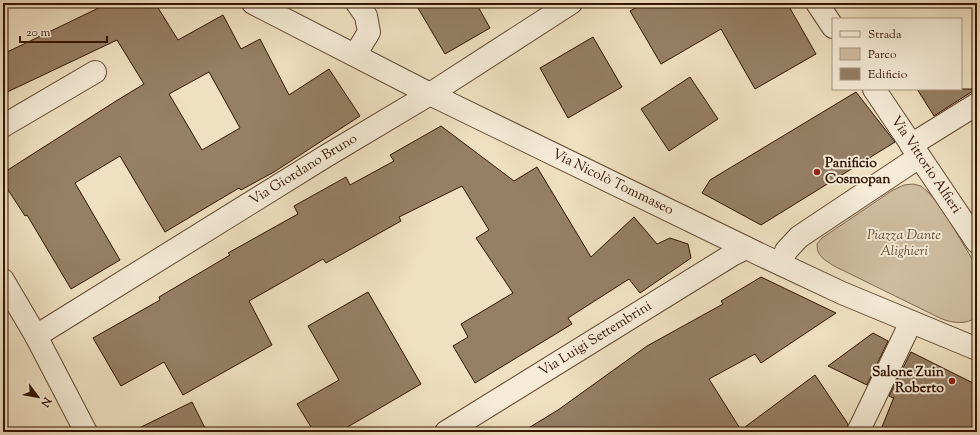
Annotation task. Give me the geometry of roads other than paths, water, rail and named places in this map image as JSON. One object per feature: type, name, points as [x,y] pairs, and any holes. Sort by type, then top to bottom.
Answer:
[{"type":"street","name":"Via Nicolò Tommaseo","points":[[253,3],[430,94],[746,248],[842,293],[911,322],[971,344]]},
{"type":"street","points":[[355,56],[369,32],[366,16],[357,3]]},
{"type":"street","name":"Via Giordano Bruno","points":[[36,336],[319,160],[430,94],[571,3]]},
{"type":"street","points":[[817,3],[832,26]]},
{"type":"street","points":[[3,126],[95,72]]},
{"type":"street","name":"Via Vittorio Alfieri","points":[[875,90],[977,242]]},
{"type":"street","points":[[781,264],[786,251],[798,237],[977,104]]},
{"type":"street","name":"Via Luigi Settembrini","points":[[446,432],[746,248]]},
{"type":"street","points":[[3,280],[36,336],[86,432]]},
{"type":"street","points":[[858,432],[911,322]]},
{"type":"place","name":"Panificio Cosmopan","points":[[817,172]]},
{"type":"place","name":"Salone Zuin Roberto","points":[[952,381]]},
{"type":"park label","name":"Piazza Dante Alighieri","points":[[904,244]]}]
